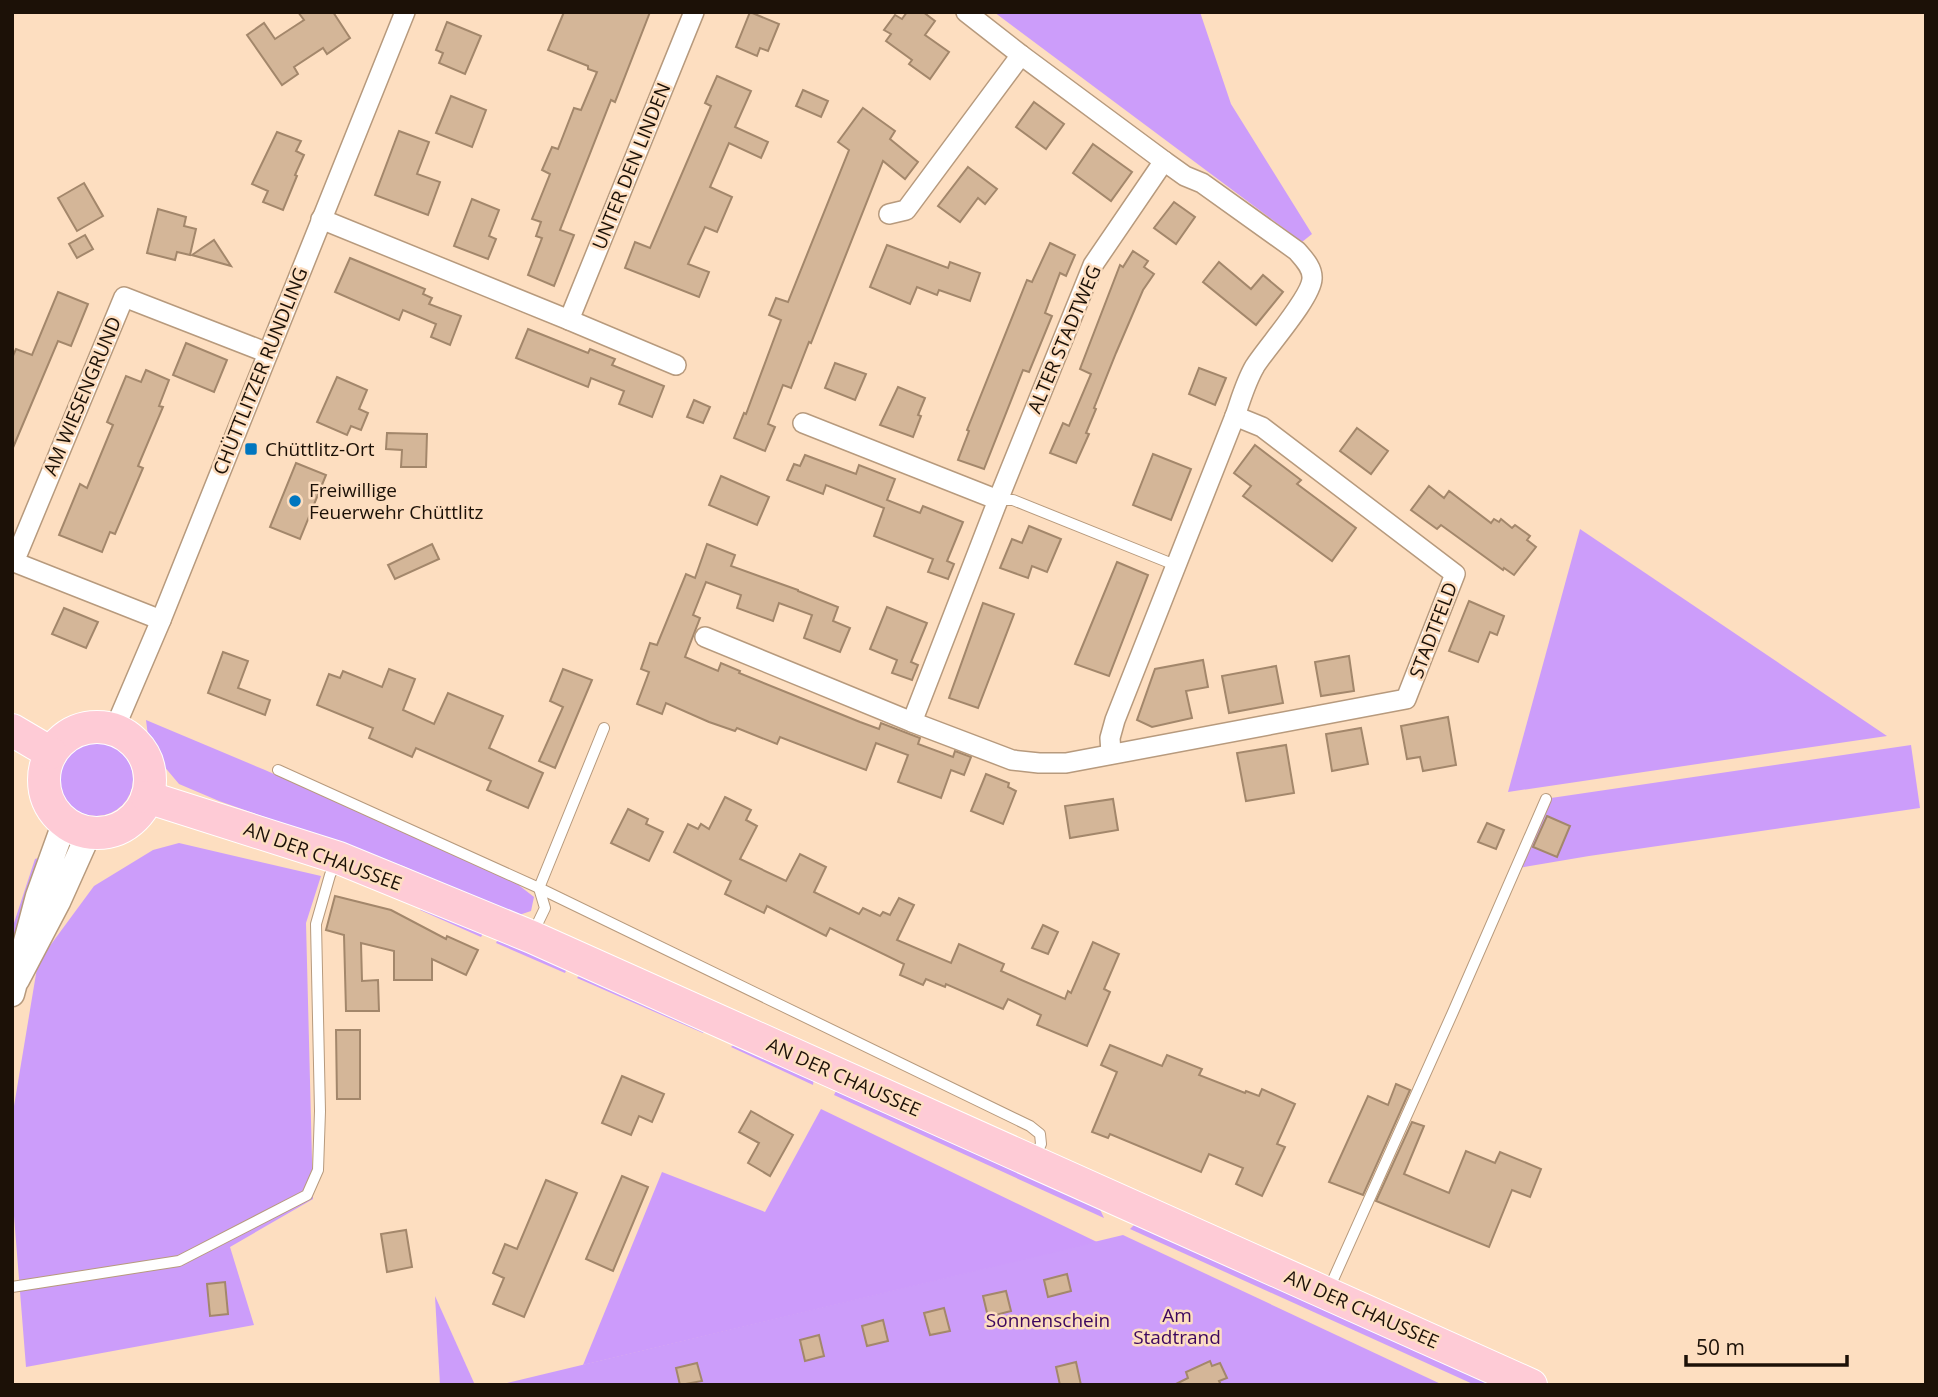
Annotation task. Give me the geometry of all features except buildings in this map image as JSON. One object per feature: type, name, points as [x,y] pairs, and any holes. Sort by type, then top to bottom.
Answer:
[{"type":"main road","points":[[96,727],[114,730],[125,735],[144,755],[150,782],[147,797],[132,820],[120,828],[91,833],[76,829],[58,816],[46,796],[44,773],[51,753],[64,738],[79,730],[96,727]]},
{"type":"main road","points":[[12,730],[51,753]]},
{"type":"main road","name":"AN DER CHAUSSEE","points":[[147,797],[339,858],[532,937],[1531,1385]]},
{"type":"street","name":"CHÜTTLITZER RUNDLING","points":[[114,730],[405,12]]},
{"type":"street","name":"UNTER DEN LINDEN","points":[[569,320],[694,12]]},
{"type":"street","points":[[967,12],[1164,161],[1185,176],[1202,183],[1297,251],[1308,263],[1312,279],[1305,297],[1255,365],[1247,381],[1115,720],[1110,738],[1111,753]]},
{"type":"street","points":[[890,214],[906,211],[1021,55]]},
{"type":"street","name":"ALTER STADTWEG","points":[[912,722],[1093,265],[1164,161]]},
{"type":"street","points":[[321,219],[676,365]]},
{"type":"street","name":"AM WIESENGRUND","points":[[160,620],[13,561],[124,297],[268,353]]},
{"type":"street","name":"STADTFELD","points":[[912,722],[1012,760],[1066,763],[1406,699],[1455,574],[1262,427],[1235,416]]},
{"type":"street","points":[[803,423],[998,500]]},
{"type":"street","points":[[705,637],[912,722]]},
{"type":"street","points":[[15,987],[38,896],[60,835],[76,829]]},
{"type":"lane","points":[[998,500],[1013,500],[1175,565]]},
{"type":"lane","points":[[532,937],[545,908],[539,888],[604,728]]},
{"type":"lane","points":[[278,769],[539,888],[1030,1125],[1040,1134],[1041,1144],[1033,1162]]},
{"type":"lane","points":[[1327,1294],[1546,799]]},
{"type":"lane","points":[[12,1287],[178,1261],[307,1195],[318,1170],[320,1111],[316,924],[330,875],[339,858]]},
{"type":"green space","points":[[994,12],[1200,12],[1231,104],[1312,234],[1302,242]]},
{"type":"green space","points":[[1580,529],[1887,736],[1508,792]]},
{"type":"green space","points":[[146,720],[265,770],[516,883],[534,897],[531,911],[516,916],[403,866],[219,801],[179,784],[163,765],[148,736]]},
{"type":"green space","points":[[96,742],[117,748],[127,758],[133,779],[127,800],[117,810],[96,816],[75,810],[65,800],[59,779],[65,758],[75,748]]},
{"type":"green space","points":[[1911,745],[1920,808],[1518,868],[1551,798]]},
{"type":"green space","points":[[179,843],[321,876],[306,923],[313,1199],[230,1247],[254,1325],[26,1367],[12,1191],[12,1118],[38,962],[94,886],[153,850]]},
{"type":"green space","points":[[45,856],[12,956],[12,929],[35,859]]},
{"type":"green space","points":[[422,904],[485,930],[481,937],[420,910]]},
{"type":"green space","points":[[499,937],[568,966],[565,973],[496,943]]},
{"type":"green space","points":[[581,973],[706,1029],[703,1033],[577,978]]},
{"type":"green space","points":[[737,1042],[814,1077],[813,1085],[731,1047]]},
{"type":"green space","points":[[838,1087],[1097,1203],[1104,1218],[834,1095]]},
{"type":"green space","points":[[1134,1225],[1146,1227],[1502,1385],[1475,1385],[1130,1229]]},
{"type":"green space","name":"Sonnenschein","points":[[1123,1235],[1443,1385],[499,1385]]},
{"type":"green space","points":[[435,1296],[475,1385],[440,1385]]},
{"type":"shaded area","points":[[821,1109],[1097,1242],[583,1365],[662,1172],[765,1212]]},
{"type":"place","name":"Chüttlitz-Ort","points":[[251,449]]},
{"type":"place","name":"Freiwillige Feuerwehr Chüttlitz","points":[[295,501]]},
{"type":"park label","name":"Am Stadtrand","points":[[1177,1326]]}]
